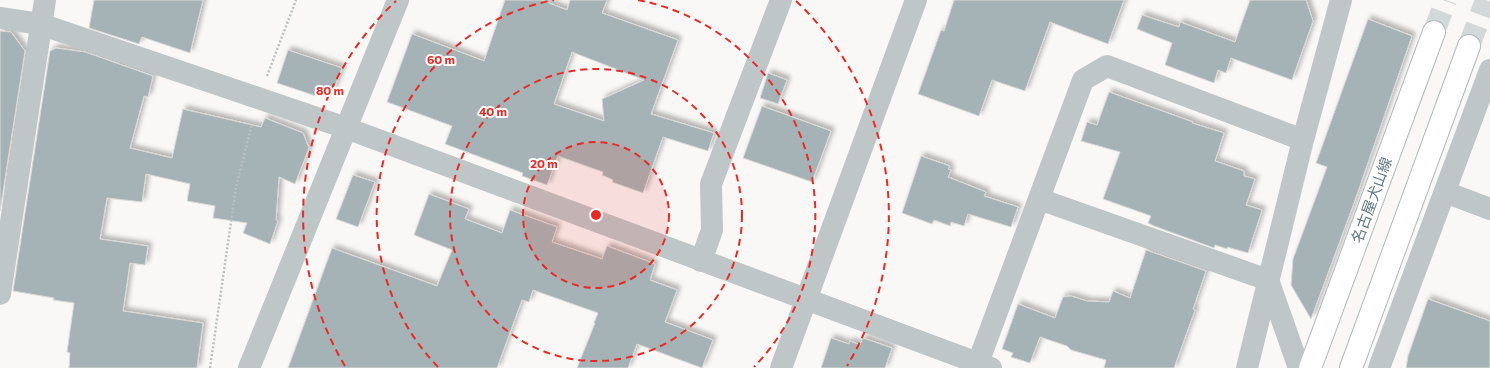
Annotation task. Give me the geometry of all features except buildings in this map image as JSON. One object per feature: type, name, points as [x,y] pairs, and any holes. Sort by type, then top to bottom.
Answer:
[{"type":"main road","name":"名古屋犬山線","points":[[1310,368],[1434,32]]},
{"type":"main road","points":[[1351,368],[1469,46]]},
{"type":"street","points":[[0,294],[40,24],[45,0]]},
{"type":"street","points":[[249,368],[398,0]]},
{"type":"street","points":[[701,261],[712,230],[711,184],[781,0]]},
{"type":"street","points":[[781,368],[916,0]]},
{"type":"street","points":[[1247,368],[1303,140],[1342,0]]},
{"type":"street","points":[[0,18],[40,24],[346,128],[984,366],[1039,199],[1083,80],[1107,66],[1303,140]]},
{"type":"street","points":[[1380,368],[1490,70]]},
{"type":"street","points":[[1445,192],[1490,209]]},
{"type":"street","points":[[1039,199],[1268,280]]},
{"type":"street","points":[[1268,280],[1299,368]]},
{"type":"path","points":[[210,368],[236,187],[258,98],[296,0]]},
{"type":"tunnel","points":[[1434,32],[1446,0]]},
{"type":"tunnel","points":[[1469,46],[1486,0]]}]
